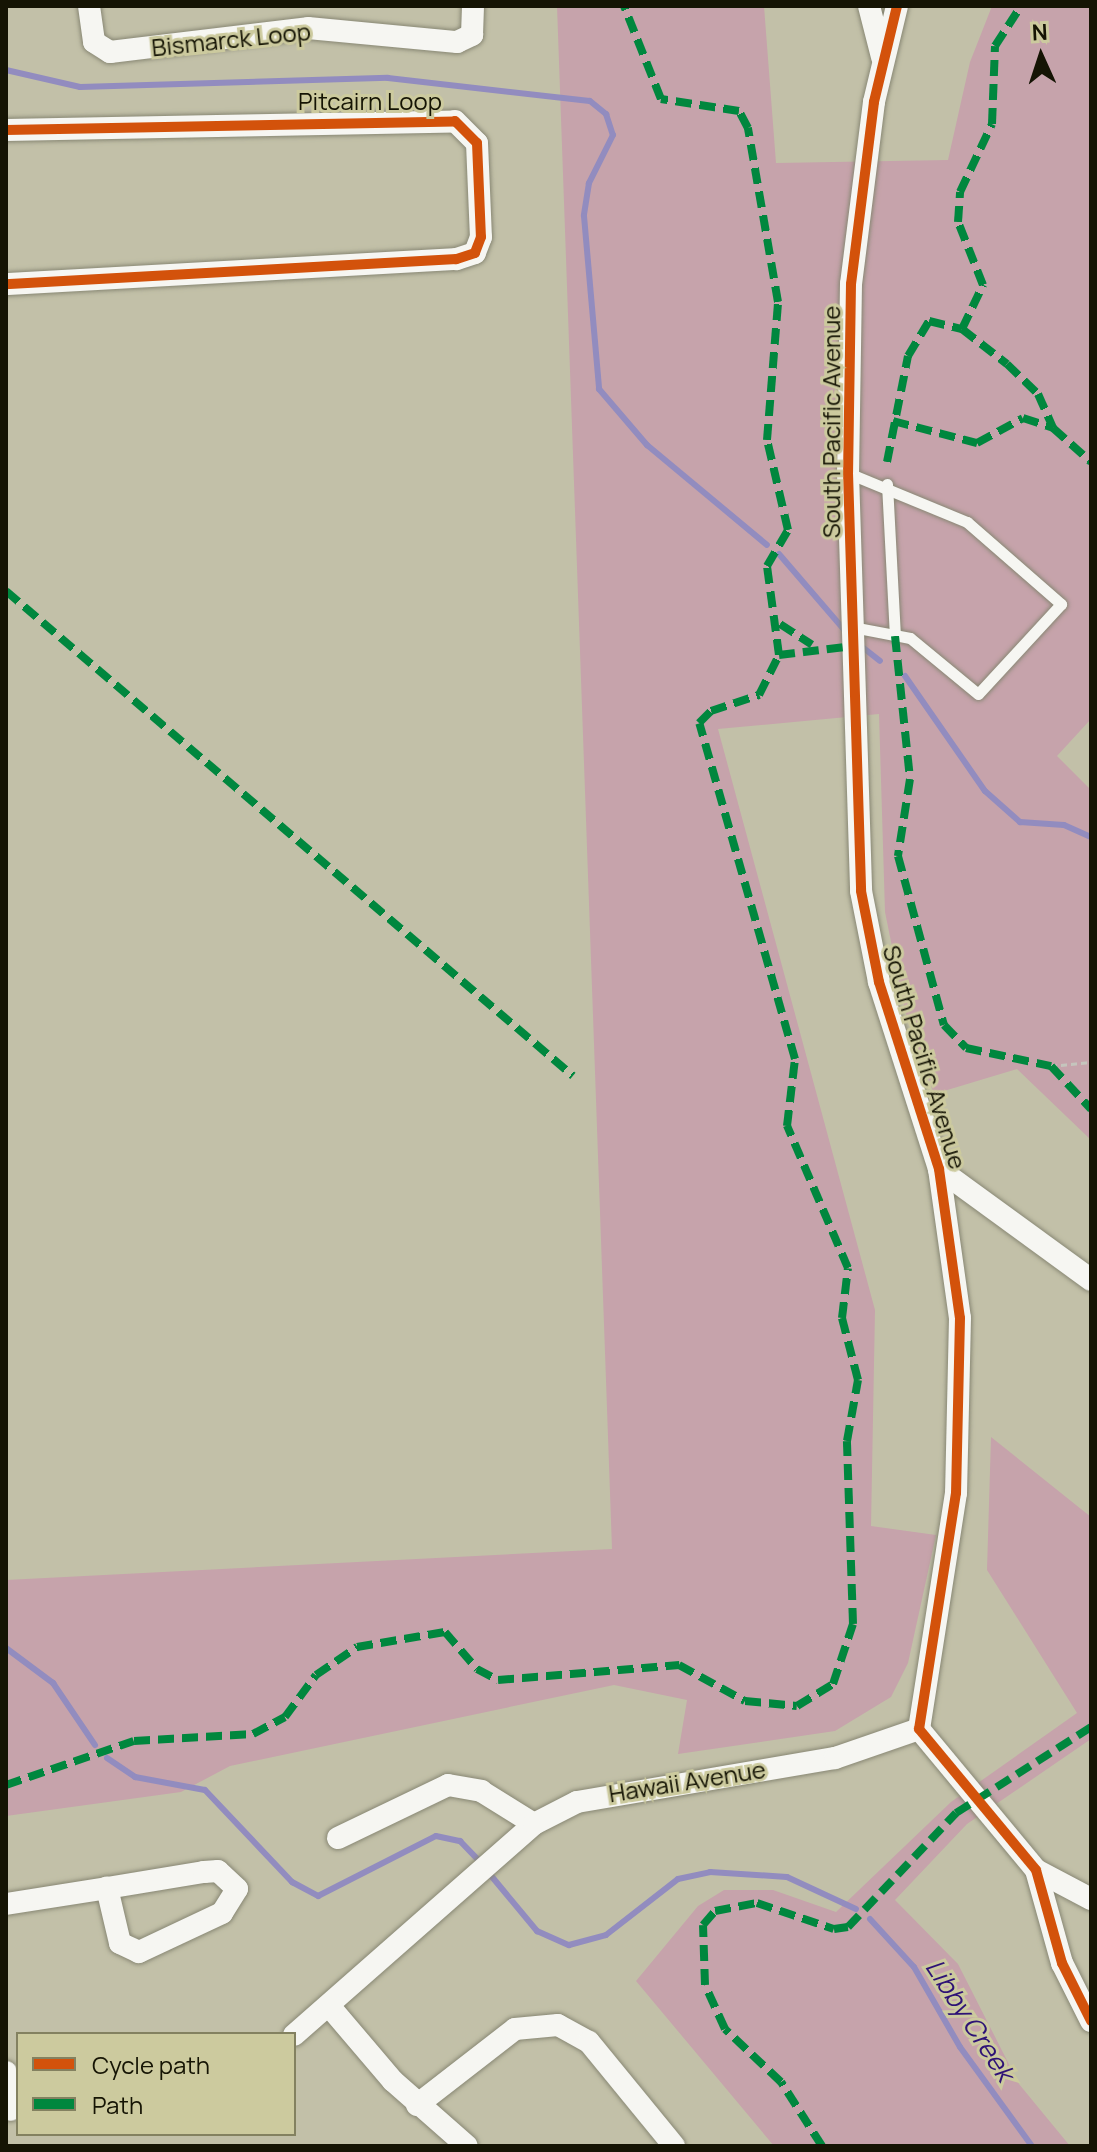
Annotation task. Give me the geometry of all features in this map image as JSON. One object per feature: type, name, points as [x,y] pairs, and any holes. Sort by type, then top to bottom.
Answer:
[{"type":"street","name":"Bismarck Loop","points":[[89,6],[94,42],[110,52],[308,28],[457,42],[472,35],[473,6]]},
{"type":"street","points":[[869,6],[882,58]]},
{"type":"street","name":"South Pacific Avenue","points":[[897,6],[882,58],[851,284],[848,473],[856,842],[869,942],[939,1169],[959,1304],[956,1493],[919,1729]]},
{"type":"street","name":"Pitcairn Loop","points":[[6,130],[455,121],[477,143],[481,237],[475,253],[456,259],[6,284]]},
{"type":"street","points":[[939,1169],[1091,1280]]},
{"type":"street","points":[[919,1729],[1036,1870],[1091,1899]]},
{"type":"street","name":"Hawaii Avenue","points":[[296,2033],[330,2007],[534,1824],[618,1790],[835,1758],[919,1729]]},
{"type":"street","points":[[338,1838],[448,1785],[481,1791],[534,1824]]},
{"type":"street","points":[[1036,1870],[1062,1963],[1091,2021]]},
{"type":"street","points":[[6,1904],[107,1888],[218,1871],[237,1889],[222,1913],[139,1952],[120,1943],[107,1888]]},
{"type":"street","points":[[330,2007],[417,2105],[467,2146]]},
{"type":"street","points":[[417,2105],[515,2029],[558,2025],[589,2042],[674,2146]]},
{"type":"street","points":[[6,2072],[12,2109]]},
{"type":"lane","points":[[848,473],[887,484],[967,522],[1061,604],[978,694],[917,642],[895,636],[853,634]]},
{"type":"lane","points":[[887,484],[895,636]]},
{"type":"path","points":[[1051,1066],[1091,1062]]},
{"type":"shaded area","points":[[557,6],[764,6],[776,163],[948,160],[970,62],[992,6],[1091,6],[1091,719],[1057,756],[1091,790],[1091,1140],[1017,1069],[934,1094],[905,1011],[885,912],[879,714],[718,729],[875,1310],[871,1526],[936,1535],[908,1663],[891,1697],[835,1731],[678,1754],[687,1700],[614,1685],[230,1766],[181,1792],[6,1816],[6,1580],[612,1549]]},
{"type":"shaded area","points":[[991,1437],[1091,1517],[1091,1739],[967,1824],[895,1900],[958,1964],[1019,2084],[1070,2146],[774,2146],[636,1981],[698,1906],[724,1890],[773,1890],[836,1912],[951,1802],[1077,1713],[987,1570]]},
{"type":"waterway","points":[[6,70],[80,87],[388,78],[590,101],[606,114],[613,135],[589,183],[584,216],[599,389],[647,445],[767,545]]},
{"type":"waterway","points":[[779,554],[847,633]]},
{"type":"waterway","points":[[861,646],[880,661]]},
{"type":"waterway","points":[[905,676],[985,791],[1020,822],[1064,825],[1091,837]]},
{"type":"waterway","name":"Libby Creek","points":[[6,1648],[53,1683],[95,1745]]},
{"type":"waterway","name":"Libby Creek","points":[[107,1758],[135,1777],[205,1790],[292,1882],[318,1896],[436,1836],[460,1841],[481,1863]]},
{"type":"waterway","name":"Libby Creek","points":[[488,1872],[537,1931],[569,1945],[606,1935],[678,1879],[710,1872],[787,1877],[856,1909]]},
{"type":"waterway","name":"Libby Creek","points":[[870,1919],[914,1967],[960,2047],[1032,2146]]},
{"type":"marked path","points":[[6,1785],[134,1741],[253,1734],[285,1717],[316,1675],[357,1647],[445,1632],[477,1669],[498,1680],[679,1665],[745,1701],[797,1706],[833,1684],[853,1624],[847,1441],[858,1380],[842,1318],[848,1268],[787,1126],[795,1059],[699,723],[711,711],[759,695],[779,655],[767,566],[788,530],[767,440],[778,302],[748,128],[739,111],[661,99],[624,6]]},
{"type":"marked path","points":[[962,329],[983,285],[958,222],[960,192],[992,124],[995,46],[1021,6]]},
{"type":"marked path","points":[[887,462],[908,356],[929,321],[962,329],[1007,364],[1038,394],[1053,428]]},
{"type":"marked path","points":[[893,421],[977,443],[1023,418],[1053,428],[1091,462]]},
{"type":"marked path","points":[[6,591],[573,1076]]},
{"type":"marked path","points":[[780,624],[812,645]]},
{"type":"marked path","points":[[895,636],[910,779],[898,856],[944,1025],[966,1048],[1051,1066],[1091,1109]]},
{"type":"marked path","points":[[779,655],[853,646]]},
{"type":"marked path","points":[[822,2146],[781,2082],[725,2029],[705,1985],[703,1925],[715,1911],[757,1903],[834,1929],[848,1927],[956,1813],[1091,1727]]},
{"type":"cycle path","points":[[897,6],[874,102],[851,284],[848,473],[861,891],[879,982],[939,1169],[960,1318],[956,1493],[919,1729],[1036,1870],[1062,1963],[1091,2021]]},
{"type":"cycle path","points":[[6,130],[455,121],[477,143],[481,237],[475,253],[456,259],[6,284]]}]
